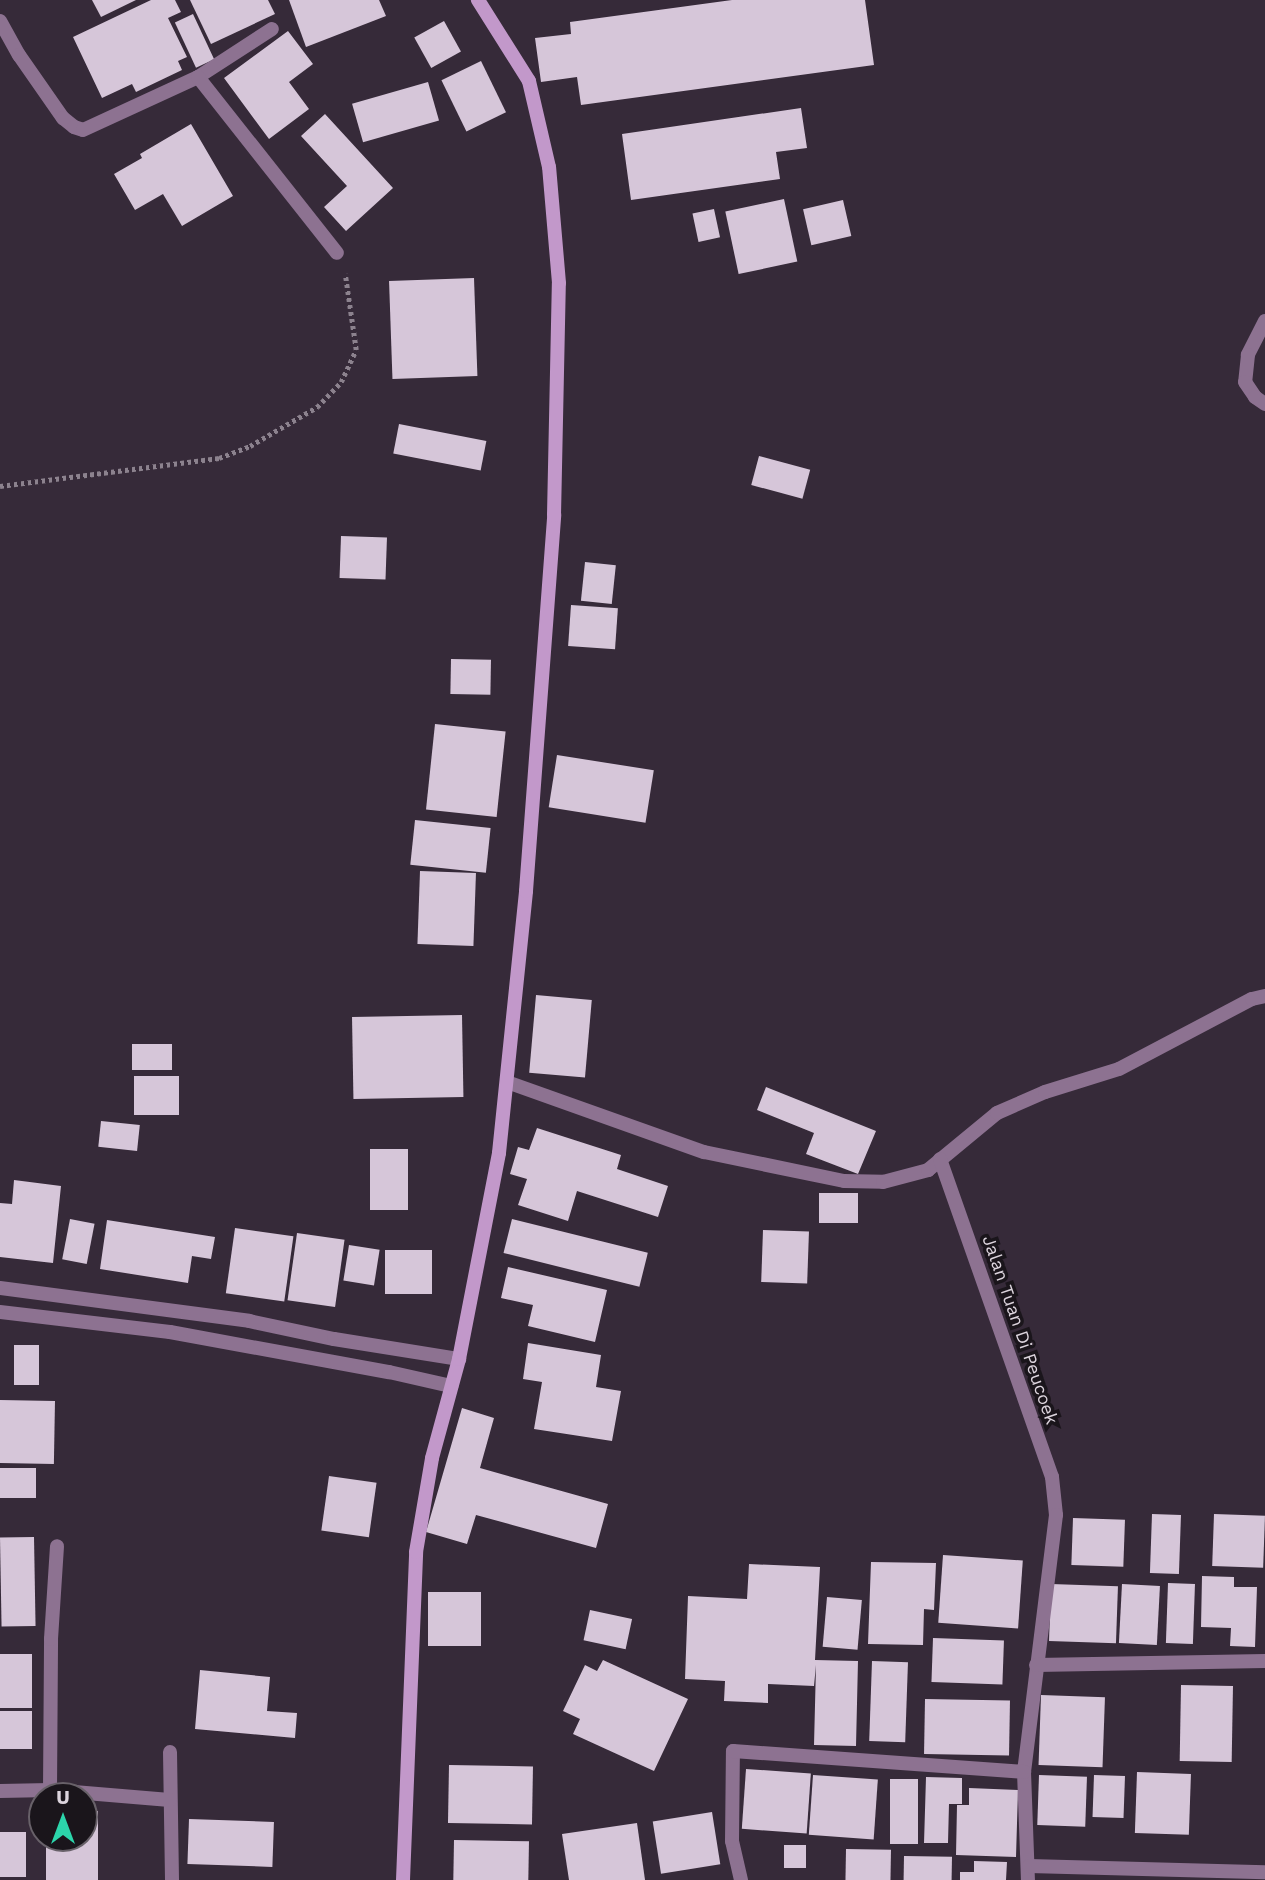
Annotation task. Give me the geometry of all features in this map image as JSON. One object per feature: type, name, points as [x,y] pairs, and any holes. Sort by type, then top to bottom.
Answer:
[{"type":"main road","points":[[402,1880],[415,1552],[432,1458],[459,1359],[499,1153],[544,681],[554,515],[559,283],[549,167],[529,80],[478,0]]},
{"type":"street","points":[[0,21],[19,55],[63,118],[74,127],[91,128],[198,77],[272,29]]},
{"type":"street","points":[[198,77],[337,253]]},
{"type":"street","points":[[1265,321],[1248,355],[1245,382],[1255,397],[1265,404]]},
{"type":"street","points":[[507,1082],[704,1152],[844,1181],[883,1181],[928,1170],[998,1113],[1045,1092],[1119,1069],[1252,999],[1265,996]]},
{"type":"street","name":"Jalan Tuan Di Peucoek","points":[[940,1159],[1052,1477],[1056,1515],[1024,1772],[1028,1873]]},
{"type":"street","points":[[0,1288],[249,1321],[334,1339],[459,1359]]},
{"type":"street","points":[[82,1321],[85,1298]]},
{"type":"street","points":[[170,1332],[172,1310]]},
{"type":"street","points":[[0,1312],[170,1332],[451,1386]]},
{"type":"street","points":[[50,1782],[51,1625],[57,1546]]},
{"type":"street","points":[[1036,1665],[1265,1661]]},
{"type":"street","points":[[741,1880],[732,1841],[733,1751],[1024,1772]]},
{"type":"street","points":[[170,1752],[172,1880]]},
{"type":"street","points":[[0,1791],[28,1790]]},
{"type":"street","points":[[98,1794],[170,1800]]},
{"type":"street","points":[[1028,1873],[1265,1872]]},
{"type":"path","points":[[0,486],[219,458],[250,446],[317,407],[341,382],[356,350],[345,274],[337,253]]},
{"type":"building","points":[[92,0],[136,0],[101,17]]},
{"type":"building","points":[[151,0],[175,0],[181,12],[168,18],[187,57],[178,61],[182,70],[136,92],[132,84],[102,98],[73,37]]},
{"type":"building","points":[[190,0],[268,0],[275,14],[211,44]]},
{"type":"building","points":[[289,0],[379,0],[386,16],[306,47]]},
{"type":"building","points":[[732,0],[865,0],[874,65],[581,105],[577,77],[541,82],[535,38],[571,34],[570,22]]},
{"type":"building","points":[[193,14],[214,59],[196,68],[175,22]]},
{"type":"building","points":[[444,21],[461,52],[431,68],[414,37]]},
{"type":"building","points":[[288,31],[313,64],[289,82],[309,109],[269,139],[224,78]]},
{"type":"building","points":[[481,61],[506,112],[466,132],[441,80]]},
{"type":"building","points":[[428,82],[439,120],[363,142],[352,104]]},
{"type":"building","points":[[801,108],[807,148],[776,152],[780,179],[631,200],[622,134]]},
{"type":"building","points":[[325,114],[393,188],[346,231],[324,207],[347,186],[301,136]]},
{"type":"building","points":[[191,124],[233,196],[182,226],[163,194],[135,210],[114,174],[142,158],[140,154]]},
{"type":"building","points":[[784,199],[797,262],[739,274],[725,211]]},
{"type":"building","points":[[843,200],[851,236],[811,245],[803,209]]},
{"type":"building","points":[[714,209],[720,237],[699,242],[692,214]]},
{"type":"building","points":[[474,278],[477,376],[392,379],[389,281]]},
{"type":"building","points":[[399,424],[486,441],[481,470],[393,453]]},
{"type":"building","points":[[759,456],[810,470],[802,499],[751,485]]},
{"type":"building","points":[[341,536],[387,538],[386,580],[340,578]]},
{"type":"building","points":[[585,562],[616,565],[612,604],[581,601]]},
{"type":"building","points":[[571,605],[618,608],[615,649],[568,646]]},
{"type":"building","points":[[451,659],[491,660],[490,695],[450,694]]},
{"type":"building","points":[[435,724],[506,731],[497,817],[426,810]]},
{"type":"building","points":[[557,755],[654,770],[646,823],[549,807]]},
{"type":"building","points":[[415,820],[491,828],[486,873],[410,865]]},
{"type":"building","points":[[420,871],[476,873],[473,946],[417,944]]},
{"type":"building","points":[[536,995],[592,1000],[585,1078],[529,1073]]},
{"type":"building","points":[[462,1015],[463,1097],[353,1099],[352,1017]]},
{"type":"building","points":[[132,1044],[172,1044],[172,1070],[132,1070]]},
{"type":"building","points":[[134,1076],[179,1076],[179,1115],[134,1115]]},
{"type":"building","points":[[766,1087],[876,1131],[858,1174],[806,1154],[814,1133],[757,1110]]},
{"type":"building","points":[[101,1121],[140,1125],[137,1151],[98,1147]]},
{"type":"building","points":[[537,1128],[621,1155],[617,1169],[668,1186],[658,1217],[577,1191],[568,1221],[518,1205],[527,1179],[510,1174],[518,1147],[529,1150]]},
{"type":"building","points":[[370,1149],[408,1149],[408,1210],[370,1210]]},
{"type":"building","points":[[14,1180],[61,1186],[53,1263],[0,1257],[0,1203],[12,1204]]},
{"type":"building","points":[[819,1193],[858,1193],[858,1223],[819,1223]]},
{"type":"building","points":[[70,1219],[95,1224],[87,1264],[62,1259]]},
{"type":"building","points":[[512,1219],[648,1253],[639,1287],[504,1253]]},
{"type":"building","points":[[107,1220],[215,1237],[211,1259],[192,1256],[188,1283],[100,1269]]},
{"type":"building","points":[[235,1228],[293,1236],[284,1302],[226,1293]]},
{"type":"building","points":[[763,1230],[809,1232],[807,1284],[761,1282]]},
{"type":"building","points":[[297,1233],[345,1240],[335,1307],[288,1300]]},
{"type":"building","points":[[349,1245],[380,1250],[374,1285],[343,1281]]},
{"type":"building","points":[[385,1250],[432,1250],[432,1294],[385,1294]]},
{"type":"building","points":[[508,1267],[607,1290],[595,1342],[528,1326],[533,1305],[501,1298]]},
{"type":"building","points":[[528,1343],[601,1355],[596,1387],[621,1391],[612,1441],[534,1429],[542,1382],[523,1379]]},
{"type":"building","points":[[14,1345],[39,1345],[39,1385],[14,1385]]},
{"type":"building","points":[[0,1400],[55,1401],[54,1464],[0,1463]]},
{"type":"building","points":[[462,1408],[494,1418],[480,1468],[608,1504],[596,1548],[476,1515],[467,1544],[426,1532]]},
{"type":"building","points":[[0,1468],[36,1468],[36,1498],[0,1498]]},
{"type":"building","points":[[329,1476],[377,1483],[369,1537],[321,1530]]},
{"type":"building","points":[[1152,1514],[1181,1515],[1179,1574],[1150,1573]]},
{"type":"building","points":[[1214,1514],[1265,1516],[1263,1568],[1212,1566]]},
{"type":"building","points":[[1073,1518],[1125,1520],[1123,1567],[1071,1565]]},
{"type":"building","points":[[34,1537],[36,1626],[2,1627],[0,1538]]},
{"type":"building","points":[[943,1555],[1023,1561],[1018,1628],[938,1623]]},
{"type":"building","points":[[871,1562],[936,1563],[934,1610],[924,1609],[923,1645],[868,1644]]},
{"type":"building","points":[[749,1564],[820,1567],[815,1660],[858,1661],[856,1746],[814,1745],[816,1665],[814,1686],[768,1684],[768,1703],[724,1701],[725,1681],[685,1679],[688,1596],[747,1599]]},
{"type":"building","points":[[1202,1576],[1234,1577],[1234,1587],[1257,1587],[1255,1647],[1230,1646],[1231,1628],[1201,1627]]},
{"type":"building","points":[[1168,1583],[1195,1584],[1193,1644],[1166,1643]]},
{"type":"building","points":[[1051,1584],[1118,1586],[1116,1643],[1049,1641]]},
{"type":"building","points":[[1122,1584],[1160,1586],[1157,1645],[1119,1643]]},
{"type":"building","points":[[428,1592],[481,1592],[481,1646],[428,1646]]},
{"type":"building","points":[[827,1597],[862,1600],[858,1650],[823,1647]]},
{"type":"building","points":[[590,1610],[632,1619],[626,1649],[584,1640]]},
{"type":"building","points":[[933,1638],[1004,1640],[1002,1684],[931,1682]]},
{"type":"building","points":[[0,1654],[32,1654],[32,1708],[0,1708]]},
{"type":"building","points":[[603,1660],[688,1699],[654,1771],[573,1734],[580,1719],[563,1711],[585,1665],[597,1671]]},
{"type":"building","points":[[872,1661],[908,1662],[905,1742],[869,1741]]},
{"type":"building","points":[[200,1670],[270,1677],[267,1711],[297,1713],[295,1738],[195,1729]]},
{"type":"building","points":[[1181,1685],[1233,1686],[1232,1762],[1180,1761]]},
{"type":"building","points":[[1041,1695],[1105,1697],[1103,1767],[1039,1765]]},
{"type":"building","points":[[925,1699],[1010,1700],[1009,1755],[924,1754]]},
{"type":"building","points":[[0,1711],[32,1711],[32,1749],[0,1749]]},
{"type":"building","points":[[449,1765],[533,1766],[532,1824],[448,1823]]},
{"type":"building","points":[[746,1769],[811,1774],[807,1833],[742,1829]]},
{"type":"building","points":[[1137,1772],[1191,1774],[1189,1835],[1135,1833]]},
{"type":"building","points":[[813,1775],[878,1780],[874,1839],[809,1835]]},
{"type":"building","points":[[1039,1775],[1087,1777],[1085,1827],[1037,1825]]},
{"type":"building","points":[[1094,1775],[1125,1776],[1124,1818],[1093,1817]]},
{"type":"building","points":[[926,1777],[962,1778],[962,1804],[949,1804],[948,1843],[924,1843]]},
{"type":"building","points":[[890,1779],[918,1779],[918,1844],[890,1844]]},
{"type":"building","points":[[969,1788],[1018,1790],[1016,1857],[956,1855],[957,1805],[969,1805]]},
{"type":"building","points":[[712,1812],[720,1864],[661,1874],[653,1821]]},
{"type":"building","points":[[189,1819],[274,1822],[272,1867],[187,1864]]},
{"type":"building","points":[[637,1823],[645,1880],[569,1880],[562,1834]]},
{"type":"building","points":[[0,1832],[26,1832],[26,1877],[0,1877]]},
{"type":"building","points":[[454,1840],[529,1841],[528,1880],[453,1880]]},
{"type":"building","points":[[784,1845],[806,1845],[806,1868],[784,1868]]},
{"type":"building","points":[[846,1849],[891,1850],[890,1880],[845,1880]]},
{"type":"building","points":[[46,1852],[98,1852],[98,1880],[46,1880]]},
{"type":"building","points":[[904,1856],[952,1857],[952,1880],[904,1880]]},
{"type":"building","points":[[974,1861],[1007,1862],[1006,1880],[960,1880],[960,1872],[974,1872]]}]
